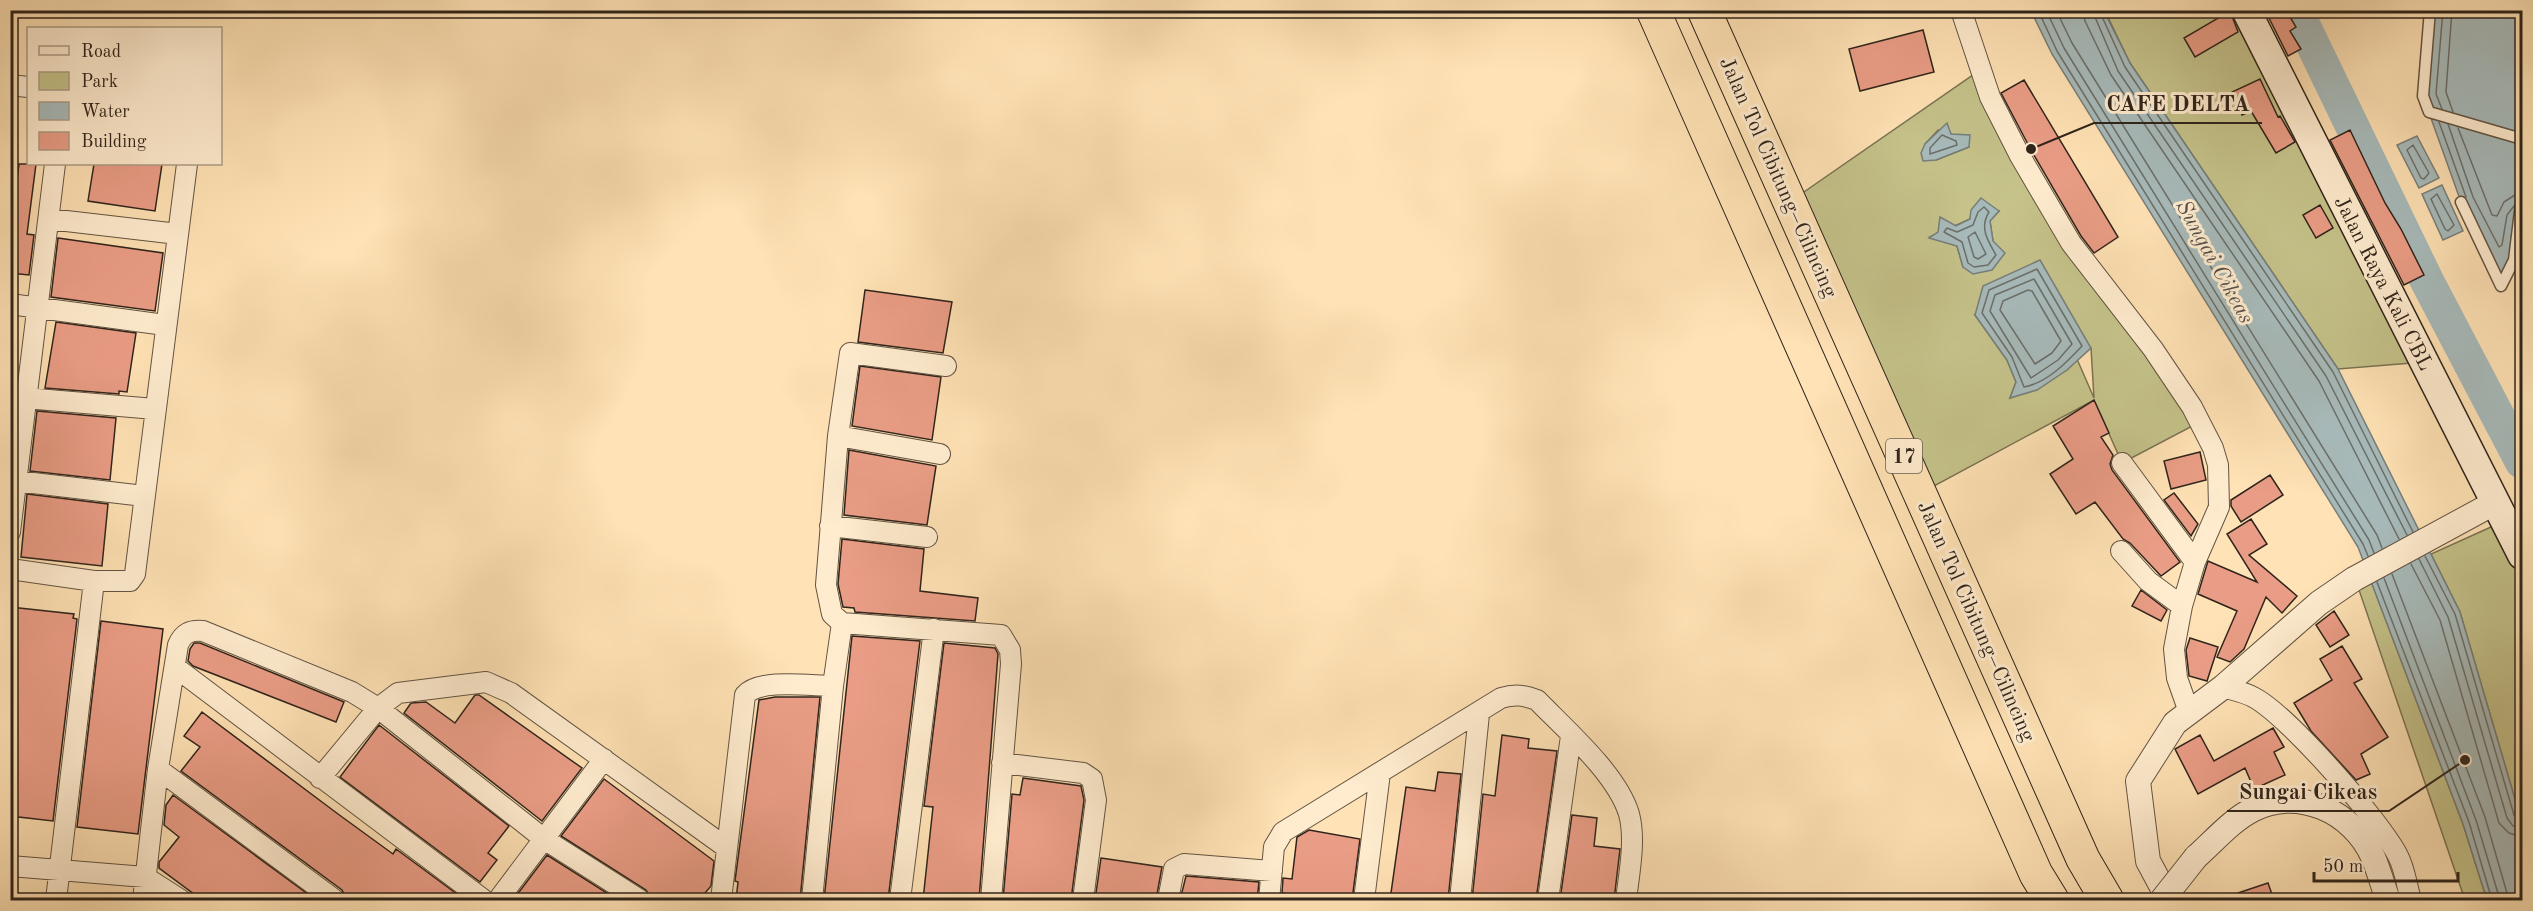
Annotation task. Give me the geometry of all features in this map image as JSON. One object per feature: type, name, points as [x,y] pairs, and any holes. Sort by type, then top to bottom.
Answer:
[{"type":"highway","name":"17","points":[[1653,10],[2036,874],[2052,900]]},
{"type":"highway","name":"Jalan Tol Cibitung–Cilincing","points":[[1704,10],[2083,859],[2107,900]]},
{"type":"main road","name":"Jalan Raya Kali CBL","points":[[2246,10],[2523,555]]},
{"type":"street","points":[[1960,10],[1990,97],[2020,156],[2072,243],[2153,349],[2185,397],[2213,448],[2218,465],[2218,507],[2195,562],[2182,606],[2173,664],[2189,712]]},
{"type":"street","points":[[10,85],[27,87]]},
{"type":"street","points":[[10,532],[55,165]]},
{"type":"street","points":[[10,569],[94,581],[117,582],[133,579],[137,563],[165,325],[187,165]]},
{"type":"street","points":[[49,219],[178,234]]},
{"type":"street","points":[[10,304],[165,325]]},
{"type":"street","points":[[946,366],[850,353],[838,436],[827,595],[832,614],[842,622],[1001,636],[1006,641],[1011,664],[991,900]]},
{"type":"street","points":[[25,398],[155,409]]},
{"type":"street","points":[[838,436],[940,454]]},
{"type":"street","points":[[2122,463],[2195,562]]},
{"type":"street","points":[[16,481],[144,496]]},
{"type":"street","points":[[2169,900],[2148,861],[2138,781],[2175,723],[2223,687],[2319,603],[2360,577],[2496,502]]},
{"type":"street","points":[[830,526],[927,537]]},
{"type":"street","points":[[2121,551],[2148,581],[2182,606]]},
{"type":"street","points":[[56,900],[94,581]]},
{"type":"street","points":[[812,900],[833,686],[842,622]]},
{"type":"street","points":[[900,900],[934,629]]},
{"type":"street","points":[[143,900],[158,769],[174,667],[181,637],[192,630],[203,631],[352,692],[378,708],[544,839],[640,900]]},
{"type":"street","points":[[174,667],[484,900]]},
{"type":"street","points":[[320,778],[378,708],[399,693],[486,682],[511,693],[727,848]]},
{"type":"street","points":[[721,900],[745,695],[751,689],[763,685],[833,686]]},
{"type":"street","points":[[2223,687],[2253,697],[2279,716],[2319,758],[2368,815],[2399,857],[2411,900]]},
{"type":"street","points":[[1269,900],[1274,847],[1283,832],[1479,714],[1501,698],[1524,695],[1537,700],[1600,767],[1623,799],[1629,814],[1631,831],[1626,900]]},
{"type":"street","points":[[1460,900],[1479,714]]},
{"type":"street","points":[[1548,900],[1571,736]]},
{"type":"street","points":[[498,900],[603,759]]},
{"type":"street","points":[[1002,763],[1083,773],[1092,778],[1096,800],[1083,900]]},
{"type":"street","points":[[158,769],[335,900]]},
{"type":"street","points":[[1364,900],[1380,773]]},
{"type":"street","points":[[2162,900],[2196,857],[2251,810],[2282,800],[2308,801],[2331,810],[2356,830],[2373,856],[2388,900]]},
{"type":"street","points":[[1168,900],[1174,869],[1184,864],[1272,871]]},
{"type":"street","points":[[10,866],[145,877],[181,900]]},
{"type":"lane","points":[[2430,10],[2423,96],[2429,112],[2523,139]]},
{"type":"lane","points":[[2461,202],[2501,285],[2514,260],[2523,195]]},
{"type":"green space","points":[[2105,11],[2250,11],[2424,362],[2338,369],[2130,63]]},
{"type":"green space","points":[[1973,75],[1988,110],[2200,422],[2122,463],[2094,400],[1921,493],[1791,201]],"holes":[[[1938,130],[1951,134],[1969,147],[1936,160],[1925,144]],[[1972,210],[1999,211],[1990,221],[1993,241],[1963,267],[1957,246],[1930,237],[1970,219]],[[1975,315],[2091,348],[2094,398],[2077,359],[2067,370],[2010,398],[2016,382],[2007,360]]]},
{"type":"green space","points":[[2522,507],[2522,823],[2460,612],[2431,554],[2491,527]]},
{"type":"green space","points":[[2371,581],[2463,824],[2487,900],[2465,900],[2358,587]]},
{"type":"water","points":[[2031,11],[2104,11],[2130,63],[2338,369],[2460,612],[2522,823],[2522,900],[2487,900],[2463,824],[2358,547],[2052,54]]},
{"type":"water","points":[[2430,11],[2522,11],[2522,195],[2514,260],[2501,286],[2461,202],[2423,96]]},
{"type":"water","points":[[1947,123],[1951,134],[1970,135],[1969,147],[1936,160],[1923,161],[1921,153],[1925,144]]},
{"type":"water","points":[[2417,136],[2439,178],[2419,188],[2397,145]]},
{"type":"water","points":[[2442,185],[2463,231],[2443,240],[2422,194]]},
{"type":"water","points":[[1981,198],[1999,211],[1990,221],[1993,241],[2005,253],[1992,270],[1973,274],[1963,267],[1957,246],[1929,238],[1938,232],[1940,217],[1956,226],[1970,219],[1971,210]]},
{"type":"water","points":[[2040,260],[2091,348],[2067,370],[2037,390],[2010,398],[2016,382],[2007,360],[1975,315],[1983,286]]},
{"type":"building","points":[[2265,10],[2286,10],[2296,27],[2290,31],[2301,49],[2288,56]]},
{"type":"building","points":[[2230,11],[2238,32],[2195,57],[2184,38]]},
{"type":"building","points":[[1923,30],[1934,72],[1860,91],[1849,49]]},
{"type":"building","points":[[2260,79],[2278,117],[2280,116],[2295,142],[2276,153],[2251,111],[2242,115],[2232,92]]},
{"type":"building","points":[[2024,80],[2118,237],[2094,253],[2081,236],[2031,150],[2001,93]]},
{"type":"building","points":[[2350,130],[2385,203],[2424,275],[2404,285],[2330,140]]},
{"type":"building","points":[[19,164],[36,165],[27,234],[34,235],[29,275],[10,273],[10,232]]},
{"type":"building","points":[[94,165],[162,165],[155,211],[88,201]]},
{"type":"building","points":[[2320,205],[2333,228],[2316,238],[2303,215]]},
{"type":"building","points":[[58,238],[163,253],[155,311],[51,297]]},
{"type":"building","points":[[865,290],[952,302],[943,353],[858,342]]},
{"type":"building","points":[[56,322],[136,333],[127,392],[119,391],[119,394],[45,388]]},
{"type":"building","points":[[860,366],[941,377],[932,440],[852,426]]},
{"type":"building","points":[[2094,400],[2109,433],[2101,437],[2113,455],[2110,464],[2112,470],[2180,562],[2161,576],[2130,543],[2123,539],[2095,502],[2076,514],[2050,474],[2073,459],[2053,426]]},
{"type":"building","points":[[37,411],[116,418],[110,480],[30,471]]},
{"type":"building","points":[[849,450],[936,466],[927,525],[844,515]]},
{"type":"building","points":[[2200,452],[2206,480],[2171,489],[2164,461]]},
{"type":"building","points":[[2270,475],[2283,495],[2241,522],[2231,506],[2231,500]]},
{"type":"building","points":[[2174,493],[2198,524],[2191,536],[2164,500]]},
{"type":"building","points":[[27,494],[108,504],[102,566],[21,557]]},
{"type":"building","points":[[2251,519],[2267,544],[2249,555],[2297,596],[2282,613],[2266,597],[2244,649],[2230,662],[2217,657],[2237,611],[2198,594],[2208,561],[2257,582],[2227,534]]},
{"type":"building","points":[[842,539],[924,549],[920,591],[978,598],[975,621],[855,612],[854,608],[843,607],[838,584]]},
{"type":"building","points":[[2141,590],[2167,610],[2161,621],[2132,606]]},
{"type":"building","points":[[10,607],[74,614],[73,618],[77,619],[53,821],[10,816]]},
{"type":"building","points":[[2334,611],[2349,635],[2330,647],[2316,625]]},
{"type":"building","points":[[101,621],[163,629],[138,834],[77,827]]},
{"type":"building","points":[[852,636],[920,641],[888,900],[850,896],[850,900],[824,900]]},
{"type":"building","points":[[2190,638],[2218,647],[2207,681],[2189,676],[2186,650]]},
{"type":"building","points":[[194,643],[200,643],[344,702],[336,722],[193,666],[188,661],[190,649]]},
{"type":"building","points":[[944,643],[995,648],[998,654],[979,900],[923,900],[933,807],[924,806]]},
{"type":"building","points":[[2342,646],[2362,679],[2354,683],[2388,737],[2361,754],[2370,774],[2356,780],[2311,731],[2294,703],[2332,680],[2320,659]]},
{"type":"building","points":[[475,695],[479,695],[582,768],[542,821],[404,713],[411,703],[426,702],[455,723]]},
{"type":"building","points":[[775,697],[820,697],[800,900],[763,898],[763,900],[736,900],[738,882],[735,881],[759,700]]},
{"type":"building","points":[[202,712],[393,854],[396,849],[465,900],[347,900],[342,890],[181,771],[200,747],[184,736]]},
{"type":"building","points":[[379,725],[509,826],[488,853],[497,860],[480,882],[340,777]]},
{"type":"building","points":[[2273,728],[2284,747],[2274,752],[2285,775],[2254,789],[2245,768],[2198,794],[2175,749],[2200,735],[2214,761]]},
{"type":"building","points":[[1502,735],[1529,739],[1528,748],[1557,751],[1536,900],[1472,900],[1483,794],[1495,796]]},
{"type":"building","points":[[1438,772],[1461,774],[1448,900],[1390,900],[1406,787],[1435,791]]},
{"type":"building","points":[[1023,778],[1081,786],[1084,800],[1071,900],[1003,900],[1012,794],[1020,795]]},
{"type":"building","points":[[604,779],[714,861],[711,886],[699,900],[652,900],[646,890],[561,836]]},
{"type":"building","points":[[173,795],[316,900],[202,900],[159,868],[159,862],[179,837],[164,825],[166,805]]},
{"type":"building","points":[[1572,815],[1597,818],[1594,846],[1620,849],[1614,900],[1560,900]]},
{"type":"building","points":[[1309,830],[1360,839],[1352,900],[1329,900],[1282,893],[1283,878],[1292,879],[1297,837]]},
{"type":"building","points":[[547,855],[618,900],[513,900]]},
{"type":"building","points":[[1101,858],[1162,867],[1156,900],[1095,900]]},
{"type":"building","points":[[1186,876],[1259,882],[1257,900],[1180,900]]},
{"type":"building","points":[[2268,883],[2274,900],[2224,900],[2223,898]]},
{"type":"waterway","points":[[2296,10],[2427,281],[2522,462]]},
{"type":"place","name":"CAFE DELTA","points":[[2031,149]]},
{"type":"place","name":"Sungai Cikeas","points":[[2465,760]]}]
